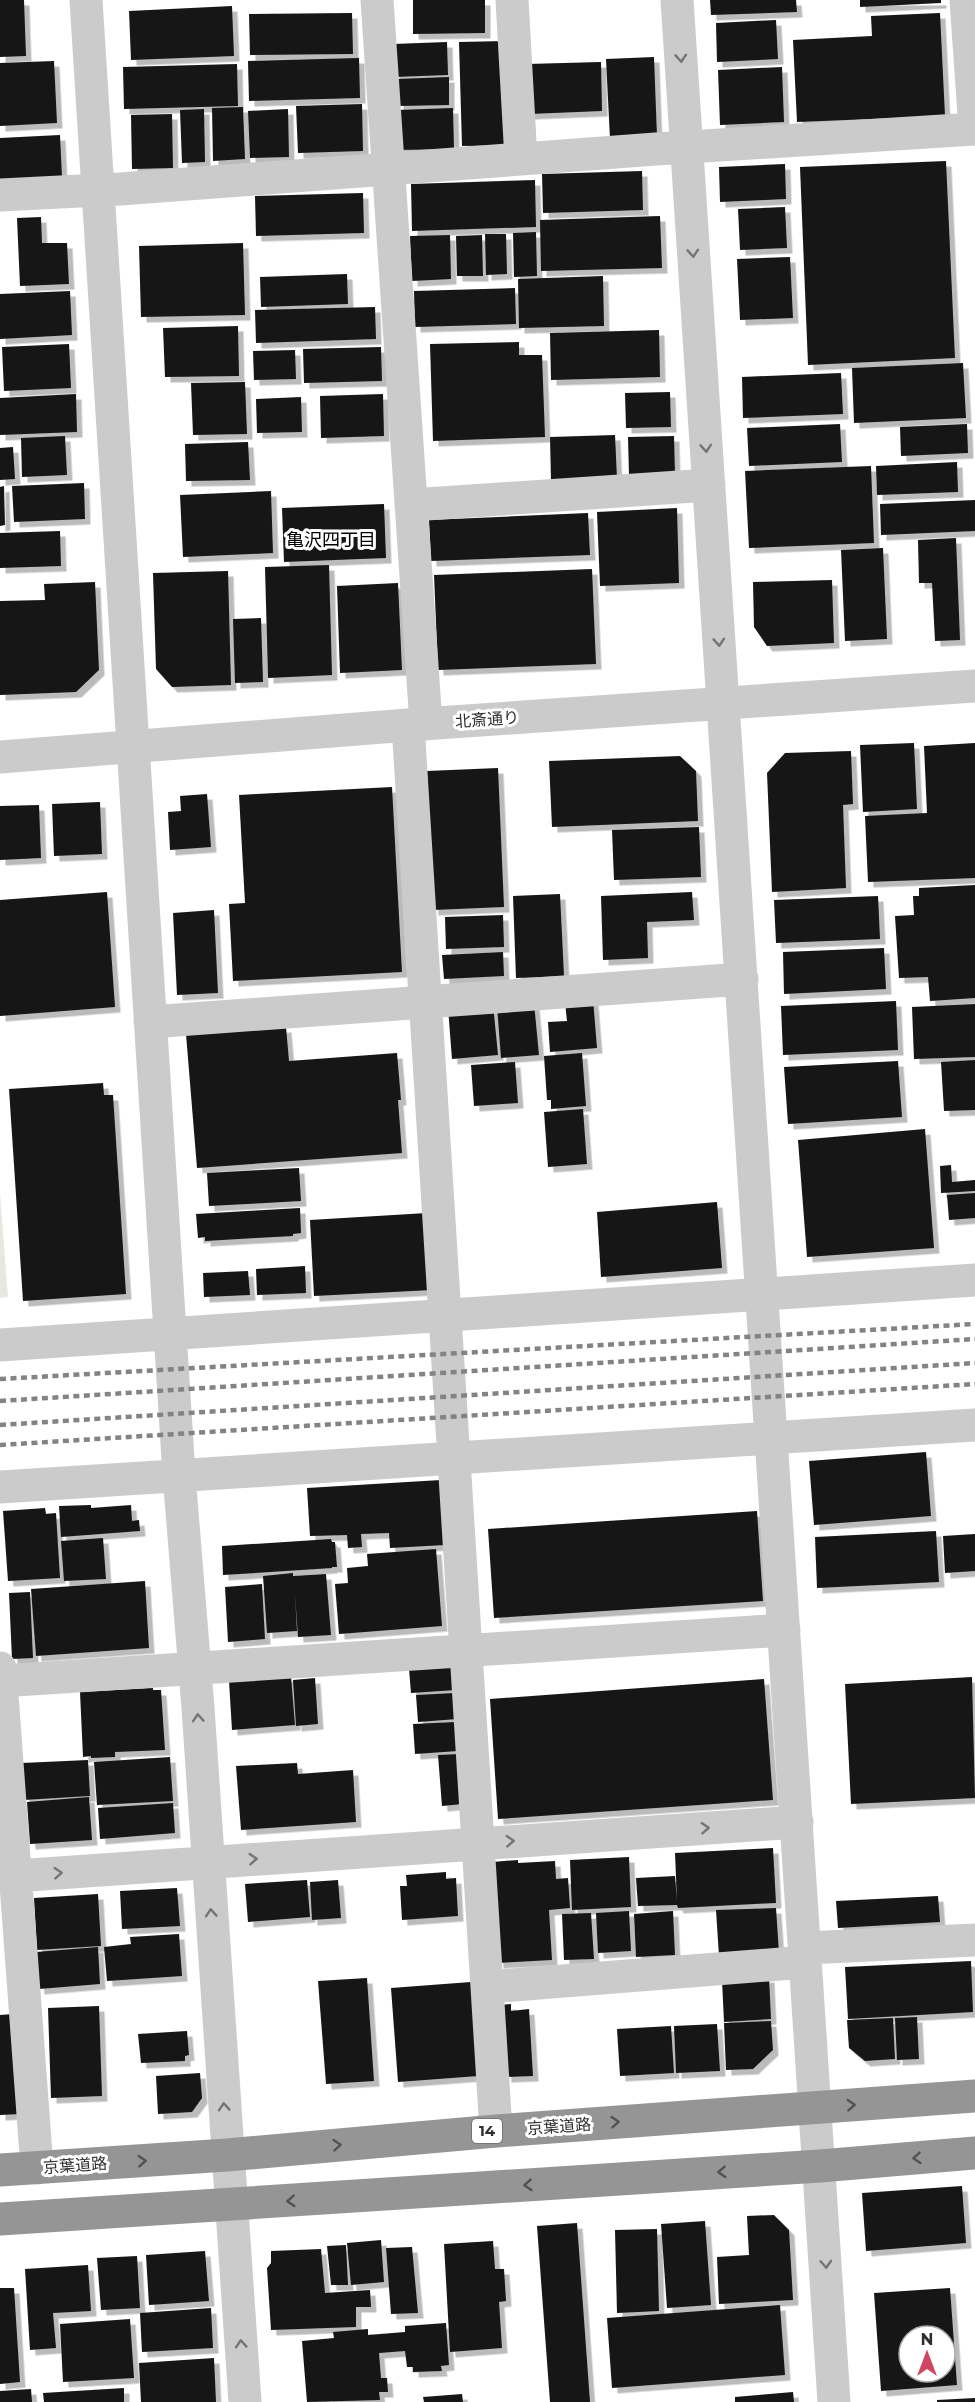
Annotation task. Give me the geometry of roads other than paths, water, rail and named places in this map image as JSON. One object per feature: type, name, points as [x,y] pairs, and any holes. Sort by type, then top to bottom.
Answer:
[{"type":"highway","name":"京葉道路","points":[[0,2170],[227,2155],[496,2131],[975,2096]]},
{"type":"highway","points":[[0,2219],[820,2166],[975,2153]]},
{"type":"street","points":[[86,0],[100,190],[132,747],[179,1475],[195,1668],[245,2402]]},
{"type":"street","points":[[377,0],[411,505],[425,1002],[496,2131]]},
{"type":"street","points":[[512,0],[520,159]]},
{"type":"street","points":[[677,0],[834,2402]]},
{"type":"street","points":[[0,195],[975,129],[966,0]]},
{"type":"street","points":[[411,505],[709,485]]},
{"type":"street","name":"北斎通り","points":[[0,757],[417,724],[975,686]]},
{"type":"street","points":[[150,1022],[742,979]]},
{"type":"street","points":[[0,1345],[975,1280]]},
{"type":"street","points":[[0,1487],[975,1425]]},
{"type":"street","points":[[37,2168],[8,1876],[0,1676],[195,1668],[784,1630]]},
{"type":"street","points":[[8,1876],[797,1822]]},
{"type":"street","points":[[487,1988],[975,1940]]},
{"type":"railway","points":[[0,1379],[975,1324]]},
{"type":"railway","points":[[0,1401],[975,1339]]},
{"type":"railway","points":[[0,1425],[975,1363]]},
{"type":"railway","points":[[0,1445],[975,1384]]},
{"type":"district","name":"亀沢四丁目","points":[[331,540]]}]
